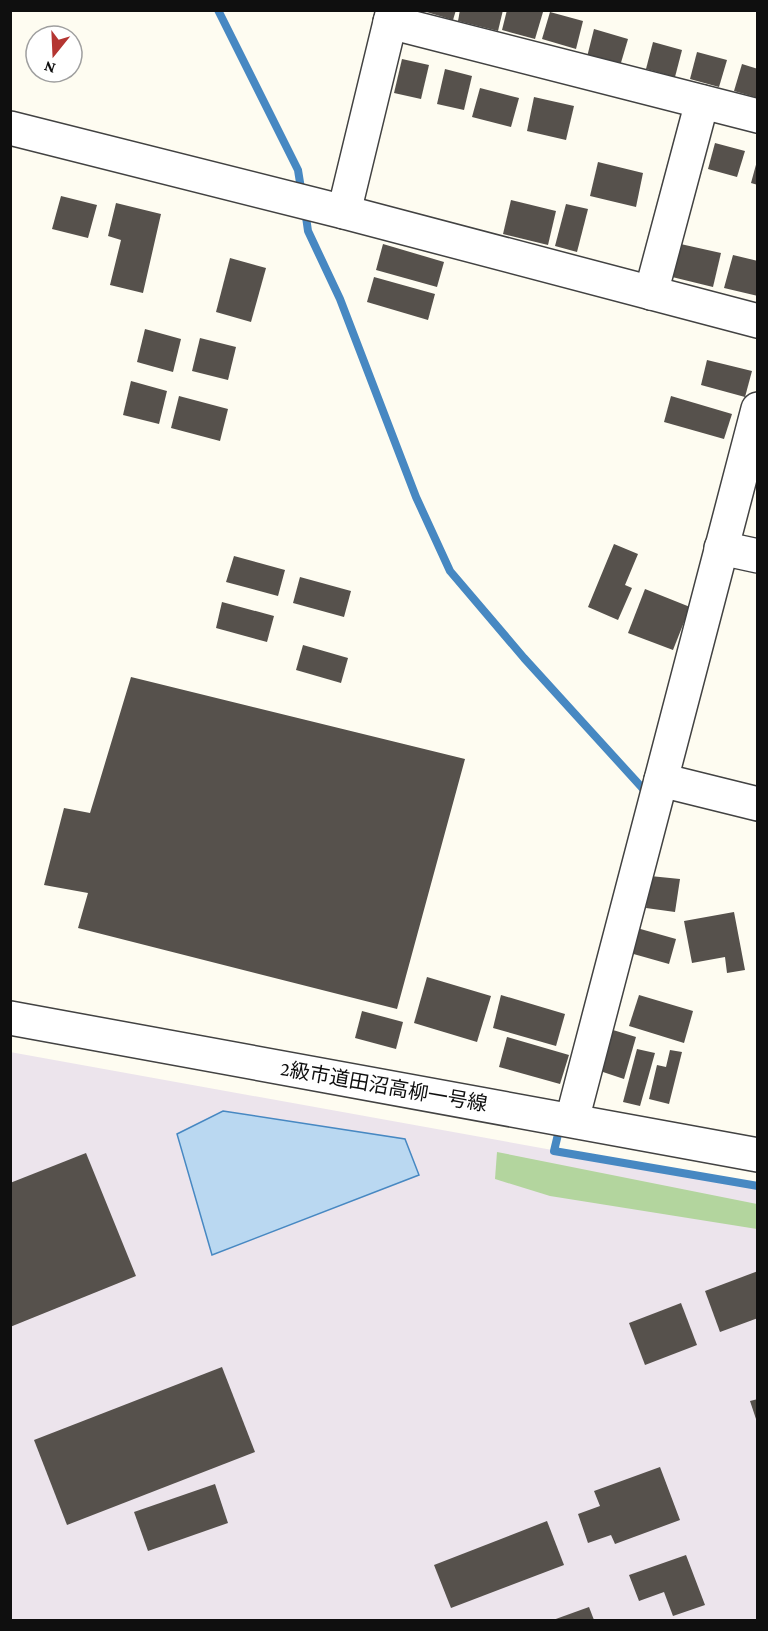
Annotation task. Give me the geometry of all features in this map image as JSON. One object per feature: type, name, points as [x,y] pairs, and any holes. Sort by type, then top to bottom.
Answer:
[{"type":"street","points":[[344,212],[392,16],[758,116]]},
{"type":"street","points":[[651,293],[702,102]]},
{"type":"street","points":[[10,128],[344,212],[758,321]]},
{"type":"street","points":[[572,1120],[758,409]]},
{"type":"street","points":[[721,548],[758,556]]},
{"type":"street","points":[[661,780],[758,804]]},
{"type":"street","name":"2級市道田沼高柳一号線","points":[[10,1018],[758,1155]]},
{"type":"shaded area","points":[[10,1052],[757,1187],[757,1620],[11,1620]]},
{"type":"green space","points":[[497,1152],[757,1204],[757,1229],[550,1196],[495,1179]]},
{"type":"water","points":[[223,1111],[405,1139],[419,1175],[212,1255],[177,1134]]},
{"type":"building","points":[[420,10],[456,10],[453,20]]},
{"type":"building","points":[[460,10],[503,10],[498,31],[458,21]]},
{"type":"building","points":[[507,10],[543,12],[535,39],[502,30]]},
{"type":"building","points":[[550,12],[583,21],[576,49],[542,39]]},
{"type":"building","points":[[594,29],[628,39],[620,66],[587,57]]},
{"type":"building","points":[[653,42],[682,50],[675,77],[646,69]]},
{"type":"building","points":[[697,52],[727,60],[719,87],[690,79]]},
{"type":"building","points":[[402,59],[429,65],[421,99],[394,93]]},
{"type":"building","points":[[742,64],[758,69],[758,98],[734,91]]},
{"type":"building","points":[[445,69],[472,76],[464,110],[437,104]]},
{"type":"building","points":[[480,88],[519,98],[511,127],[472,117]]},
{"type":"building","points":[[534,97],[574,106],[566,140],[527,131]]},
{"type":"building","points":[[715,143],[745,151],[737,177],[708,169]]},
{"type":"building","points":[[758,161],[758,185],[751,183]]},
{"type":"building","points":[[598,162],[643,173],[636,207],[590,196]]},
{"type":"building","points":[[61,196],[97,205],[88,238],[52,229]]},
{"type":"building","points":[[511,200],[556,211],[548,245],[503,234]]},
{"type":"building","points":[[116,203],[161,214],[143,293],[110,285],[121,240],[108,236]]},
{"type":"building","points":[[566,204],[588,209],[577,252],[555,246]]},
{"type":"building","points":[[676,243],[721,253],[713,287],[668,276]]},
{"type":"building","points":[[383,244],[444,262],[437,287],[376,270]]},
{"type":"building","points":[[733,255],[758,261],[758,296],[724,288]]},
{"type":"building","points":[[230,258],[266,268],[251,322],[216,312]]},
{"type":"building","points":[[374,277],[435,294],[428,320],[367,302]]},
{"type":"building","points":[[145,329],[181,339],[173,372],[137,362]]},
{"type":"building","points":[[200,338],[236,347],[228,380],[192,371]]},
{"type":"building","points":[[707,360],[752,371],[745,397],[701,385]]},
{"type":"building","points":[[131,381],[167,391],[159,424],[123,415]]},
{"type":"building","points":[[179,396],[228,409],[220,441],[171,428]]},
{"type":"building","points":[[671,396],[732,414],[724,439],[664,422]]},
{"type":"building","points":[[614,544],[638,554],[625,585],[632,588],[618,620],[588,607]]},
{"type":"building","points":[[234,556],[285,570],[278,596],[226,582]]},
{"type":"building","points":[[300,577],[351,591],[344,617],[293,603]]},
{"type":"building","points":[[645,589],[690,607],[673,650],[628,633]]},
{"type":"building","points":[[222,602],[274,616],[267,642],[216,628]]},
{"type":"building","points":[[303,645],[348,658],[341,683],[296,670]]},
{"type":"building","points":[[131,677],[465,759],[397,1009],[78,928],[88,893],[44,885],[64,808],[90,813]]},
{"type":"building","points":[[650,876],[680,879],[675,912],[646,908]]},
{"type":"building","points":[[734,912],[745,970],[727,973],[725,957],[692,963],[684,921]]},
{"type":"building","points":[[637,928],[676,939],[669,964],[630,953]]},
{"type":"building","points":[[427,977],[491,996],[477,1042],[414,1023]]},
{"type":"building","points":[[501,995],[565,1014],[556,1046],[493,1028]]},
{"type":"building","points":[[639,995],[693,1011],[684,1043],[629,1026]]},
{"type":"building","points":[[362,1011],[403,1022],[396,1049],[355,1038]]},
{"type":"building","points":[[613,1030],[636,1037],[624,1079],[600,1071]]},
{"type":"building","points":[[507,1037],[569,1055],[560,1084],[499,1067]]},
{"type":"building","points":[[637,1049],[655,1053],[640,1106],[623,1102]]},
{"type":"building","points":[[670,1050],[682,1052],[669,1104],[649,1099],[657,1065],[666,1067]]},
{"type":"building","points":[[86,1153],[136,1276],[10,1327],[10,1183]]},
{"type":"building","points":[[758,1271],[758,1318],[720,1332],[705,1291]]},
{"type":"building","points":[[681,1303],[697,1345],[645,1365],[629,1323]]},
{"type":"building","points":[[222,1367],[255,1452],[67,1525],[34,1440]]},
{"type":"building","points":[[758,1399],[758,1422],[757,1422],[750,1401]]},
{"type":"building","points":[[660,1467],[680,1520],[615,1544],[611,1535],[588,1543],[578,1514],[600,1506],[594,1491]]},
{"type":"building","points":[[215,1484],[228,1523],[148,1551],[134,1512]]},
{"type":"building","points":[[547,1521],[564,1565],[451,1608],[434,1565]]},
{"type":"building","points":[[686,1555],[705,1605],[673,1616],[664,1592],[639,1601],[629,1575]]},
{"type":"building","points":[[589,1607],[594,1620],[553,1620]]},
{"type":"waterway","points":[[218,10],[298,170],[302,195]]},
{"type":"waterway","points":[[305,210],[308,231],[340,299],[416,497],[450,571],[524,658],[646,792],[650,793]]},
{"type":"waterway","points":[[560,1126],[554,1151],[758,1186]]}]
